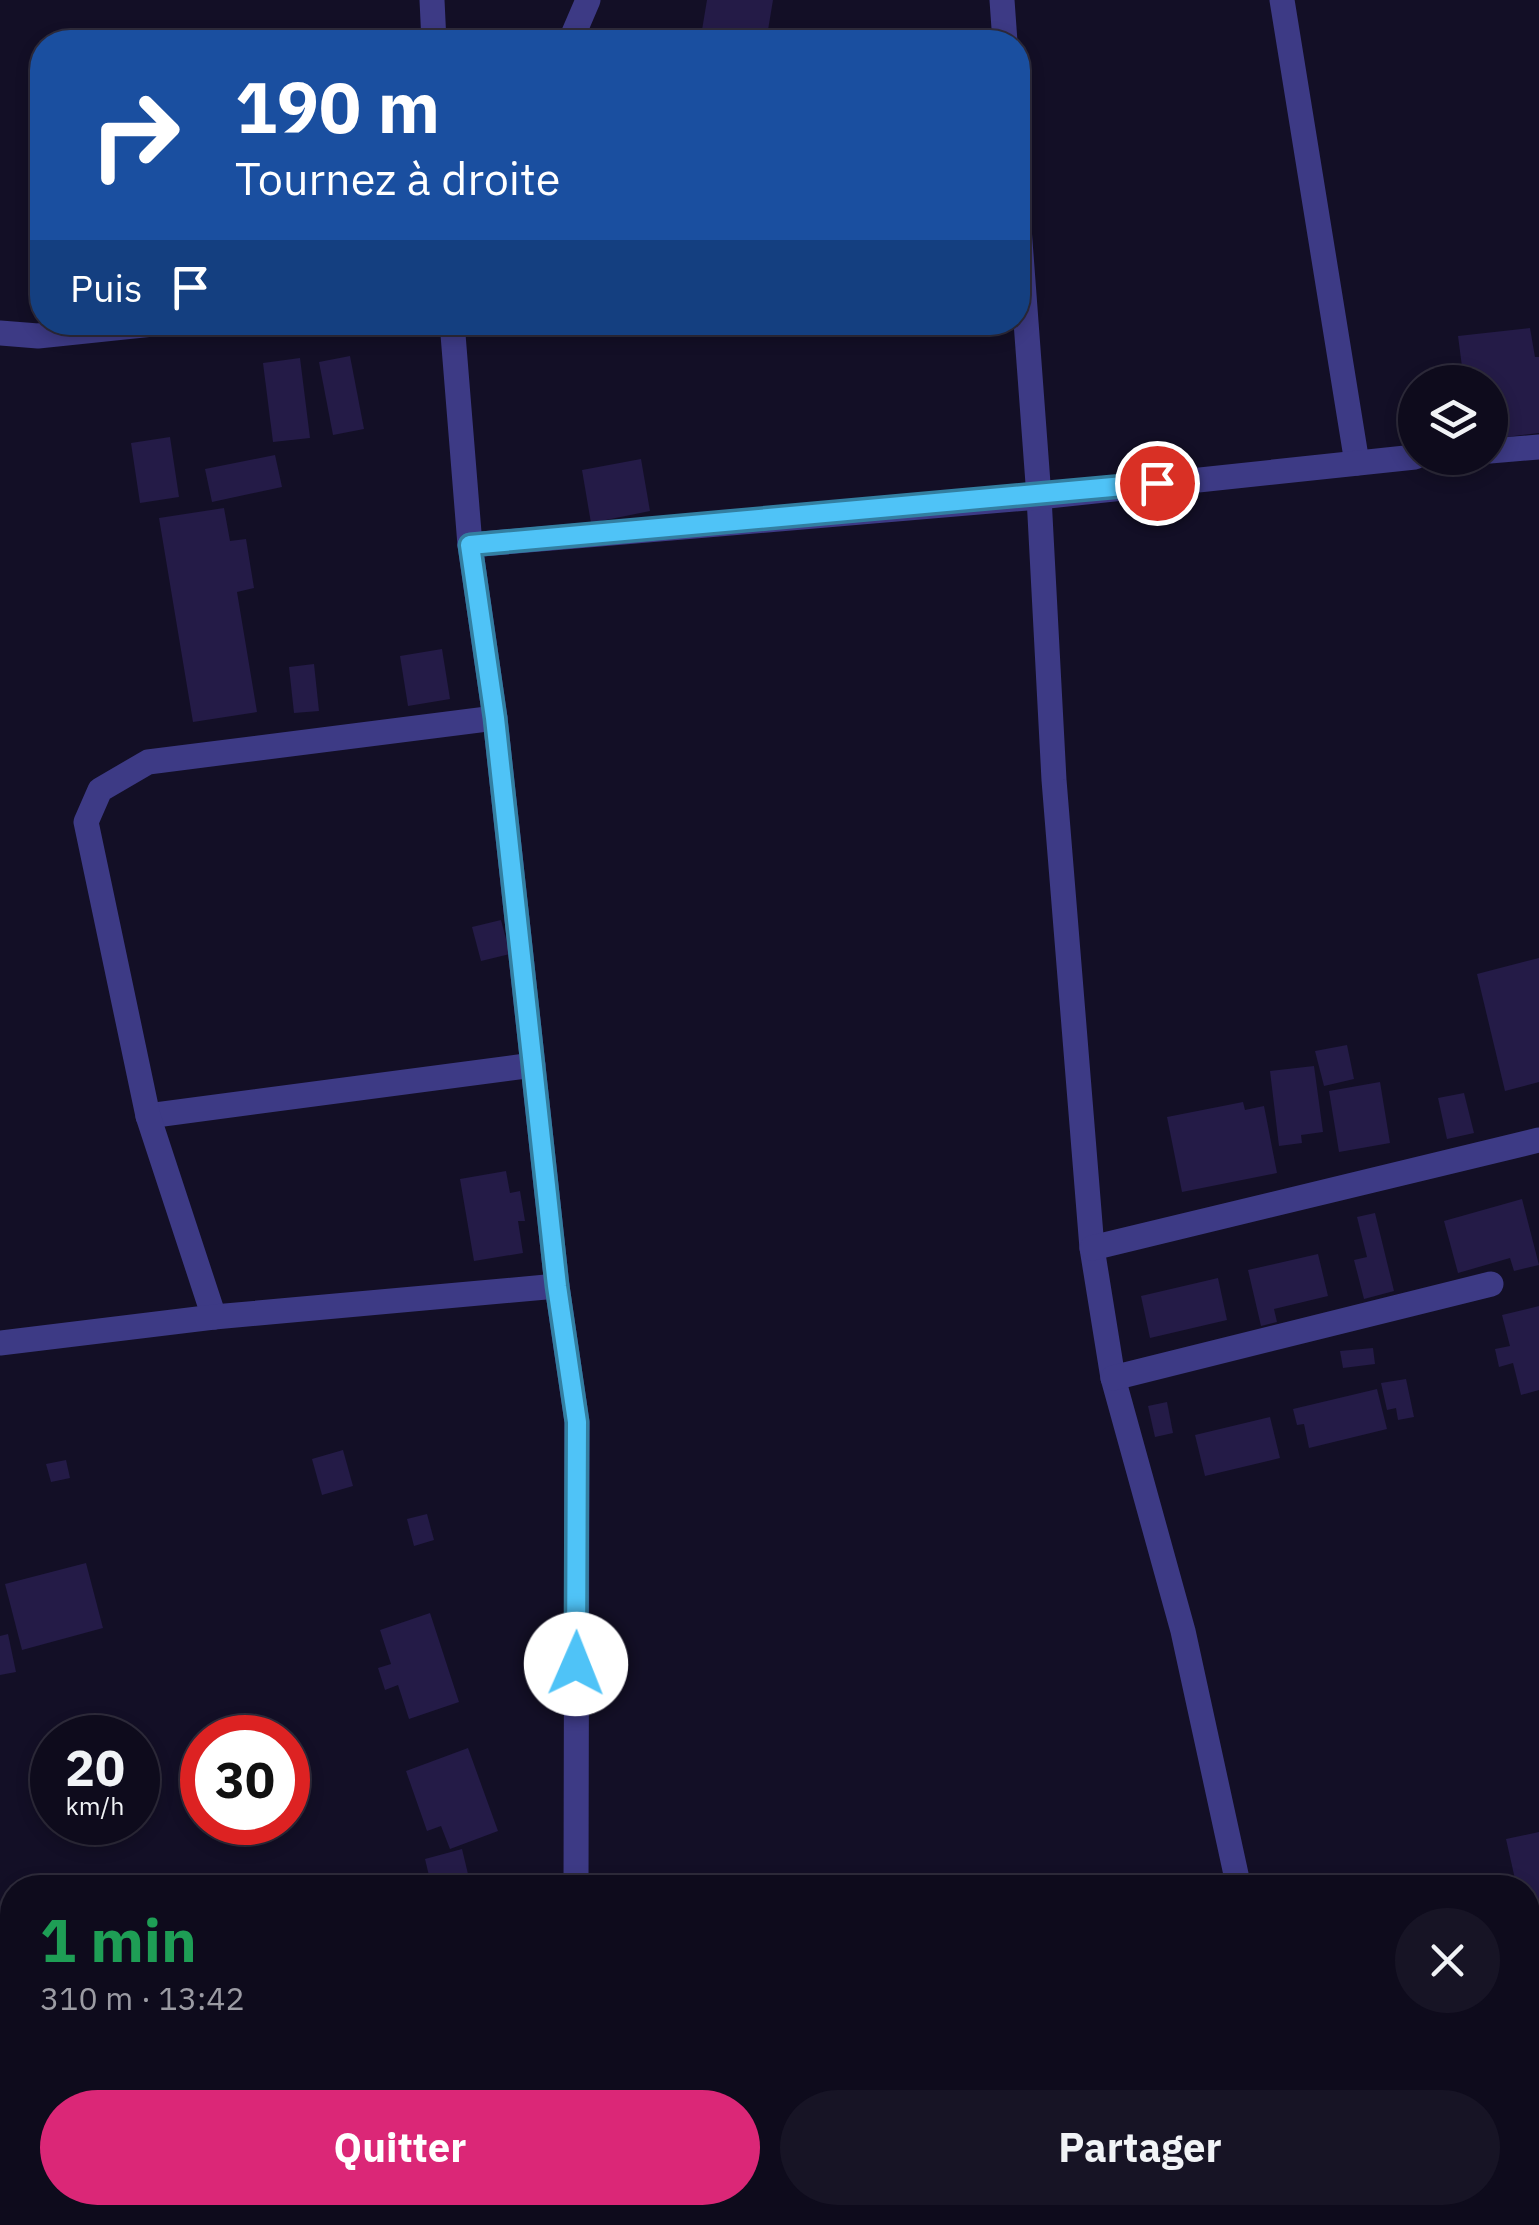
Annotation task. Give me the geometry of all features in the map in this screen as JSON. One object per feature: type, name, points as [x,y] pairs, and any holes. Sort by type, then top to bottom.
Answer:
[{"type":"street","points":[[432,0],[433,30]]},
{"type":"street","points":[[575,30],[588,0]]},
{"type":"street","points":[[1002,0],[1004,30]]},
{"type":"street","points":[[1282,0],[1357,463]]},
{"type":"street","points":[[0,333],[48,335]]},
{"type":"street","points":[[453,335],[470,545],[495,718],[557,1286],[577,1422],[576,1875]]},
{"type":"street","points":[[1027,335],[1054,780],[1092,1248],[1113,1378],[1183,1630],[1237,1875]]},
{"type":"street","points":[[1508,450],[1539,447]]},
{"type":"street","points":[[470,545],[1039,497],[1398,459]]},
{"type":"street","points":[[214,1316],[148,1116],[86,822],[100,790],[148,762],[495,718]]},
{"type":"street","points":[[148,1116],[533,1065]]},
{"type":"street","points":[[1092,1248],[1539,1140]]},
{"type":"street","points":[[1113,1378],[1491,1284]]},
{"type":"street","points":[[0,1343],[214,1316],[557,1286]]},
{"type":"building","points":[[707,0],[773,0],[768,30],[702,30]]},
{"type":"building","points":[[1530,328],[1535,357],[1539,357],[1539,433],[1508,437],[1508,365],[1462,365],[1458,336]]},
{"type":"building","points":[[350,356],[364,429],[333,435],[319,362]]},
{"type":"building","points":[[300,358],[310,438],[273,442],[263,363]]},
{"type":"building","points":[[170,437],[179,497],[140,503],[131,443]]},
{"type":"building","points":[[275,455],[282,487],[212,502],[205,469]]},
{"type":"building","points":[[641,459],[650,511],[591,523],[582,470]]},
{"type":"building","points":[[224,508],[230,541],[246,539],[254,588],[237,592],[257,712],[193,722],[159,518]]},
{"type":"building","points":[[442,649],[450,699],[408,706],[400,656]]},
{"type":"building","points":[[314,664],[319,711],[294,713],[289,667]]},
{"type":"building","points":[[501,920],[510,954],[481,961],[472,927]]},
{"type":"building","points":[[1539,958],[1539,1082],[1505,1091],[1477,974]]},
{"type":"building","points":[[1347,1045],[1354,1079],[1324,1086],[1315,1051]]},
{"type":"building","points":[[1314,1066],[1323,1132],[1301,1135],[1302,1143],[1279,1146],[1270,1071]]},
{"type":"building","points":[[1380,1082],[1390,1143],[1339,1152],[1329,1091]]},
{"type":"building","points":[[1464,1093],[1474,1133],[1447,1139],[1438,1098]]},
{"type":"building","points":[[1243,1102],[1245,1110],[1264,1106],[1277,1173],[1182,1192],[1167,1117]]},
{"type":"building","points":[[506,1171],[510,1193],[520,1191],[525,1221],[518,1221],[523,1253],[474,1261],[460,1179]]},
{"type":"building","points":[[1522,1199],[1539,1265],[1514,1271],[1510,1258],[1458,1273],[1444,1221]]},
{"type":"building","points":[[1375,1213],[1394,1291],[1364,1299],[1354,1260],[1367,1257],[1357,1217]]},
{"type":"building","points":[[1318,1254],[1328,1296],[1274,1309],[1277,1322],[1261,1326],[1248,1270]]},
{"type":"building","points":[[1218,1278],[1227,1320],[1150,1338],[1141,1296]]},
{"type":"building","points":[[1539,1306],[1539,1390],[1521,1395],[1513,1363],[1499,1367],[1495,1349],[1510,1346],[1502,1315]]},
{"type":"building","points":[[1373,1348],[1375,1364],[1343,1368],[1340,1351]]},
{"type":"building","points":[[1406,1379],[1414,1417],[1398,1420],[1396,1408],[1387,1410],[1381,1383]]},
{"type":"building","points":[[1377,1389],[1387,1429],[1309,1448],[1304,1424],[1297,1425],[1293,1409]]},
{"type":"building","points":[[1167,1402],[1173,1433],[1155,1437],[1148,1406]]},
{"type":"building","points":[[1270,1417],[1280,1458],[1205,1476],[1195,1435]]},
{"type":"building","points":[[343,1450],[353,1486],[322,1495],[312,1459]]},
{"type":"building","points":[[66,1460],[70,1478],[51,1482],[46,1464]]},
{"type":"building","points":[[427,1514],[434,1540],[414,1546],[407,1519]]},
{"type":"building","points":[[86,1563],[103,1628],[22,1650],[5,1584]]},
{"type":"building","points":[[430,1613],[459,1702],[409,1719],[398,1685],[385,1690],[378,1668],[391,1664],[380,1630]]},
{"type":"building","points":[[8,1634],[16,1672],[0,1675],[0,1636]]},
{"type":"building","points":[[468,1748],[498,1831],[450,1849],[441,1826],[427,1831],[406,1771]]},
{"type":"building","points":[[1539,1832],[1539,1875],[1514,1875],[1506,1839]]},
{"type":"building","points":[[462,1849],[468,1874],[429,1875],[425,1859]]},
{"type":"route","points":[[576,1664],[577,1422],[557,1286],[495,718],[470,545],[1039,497],[1157,483]]}]
